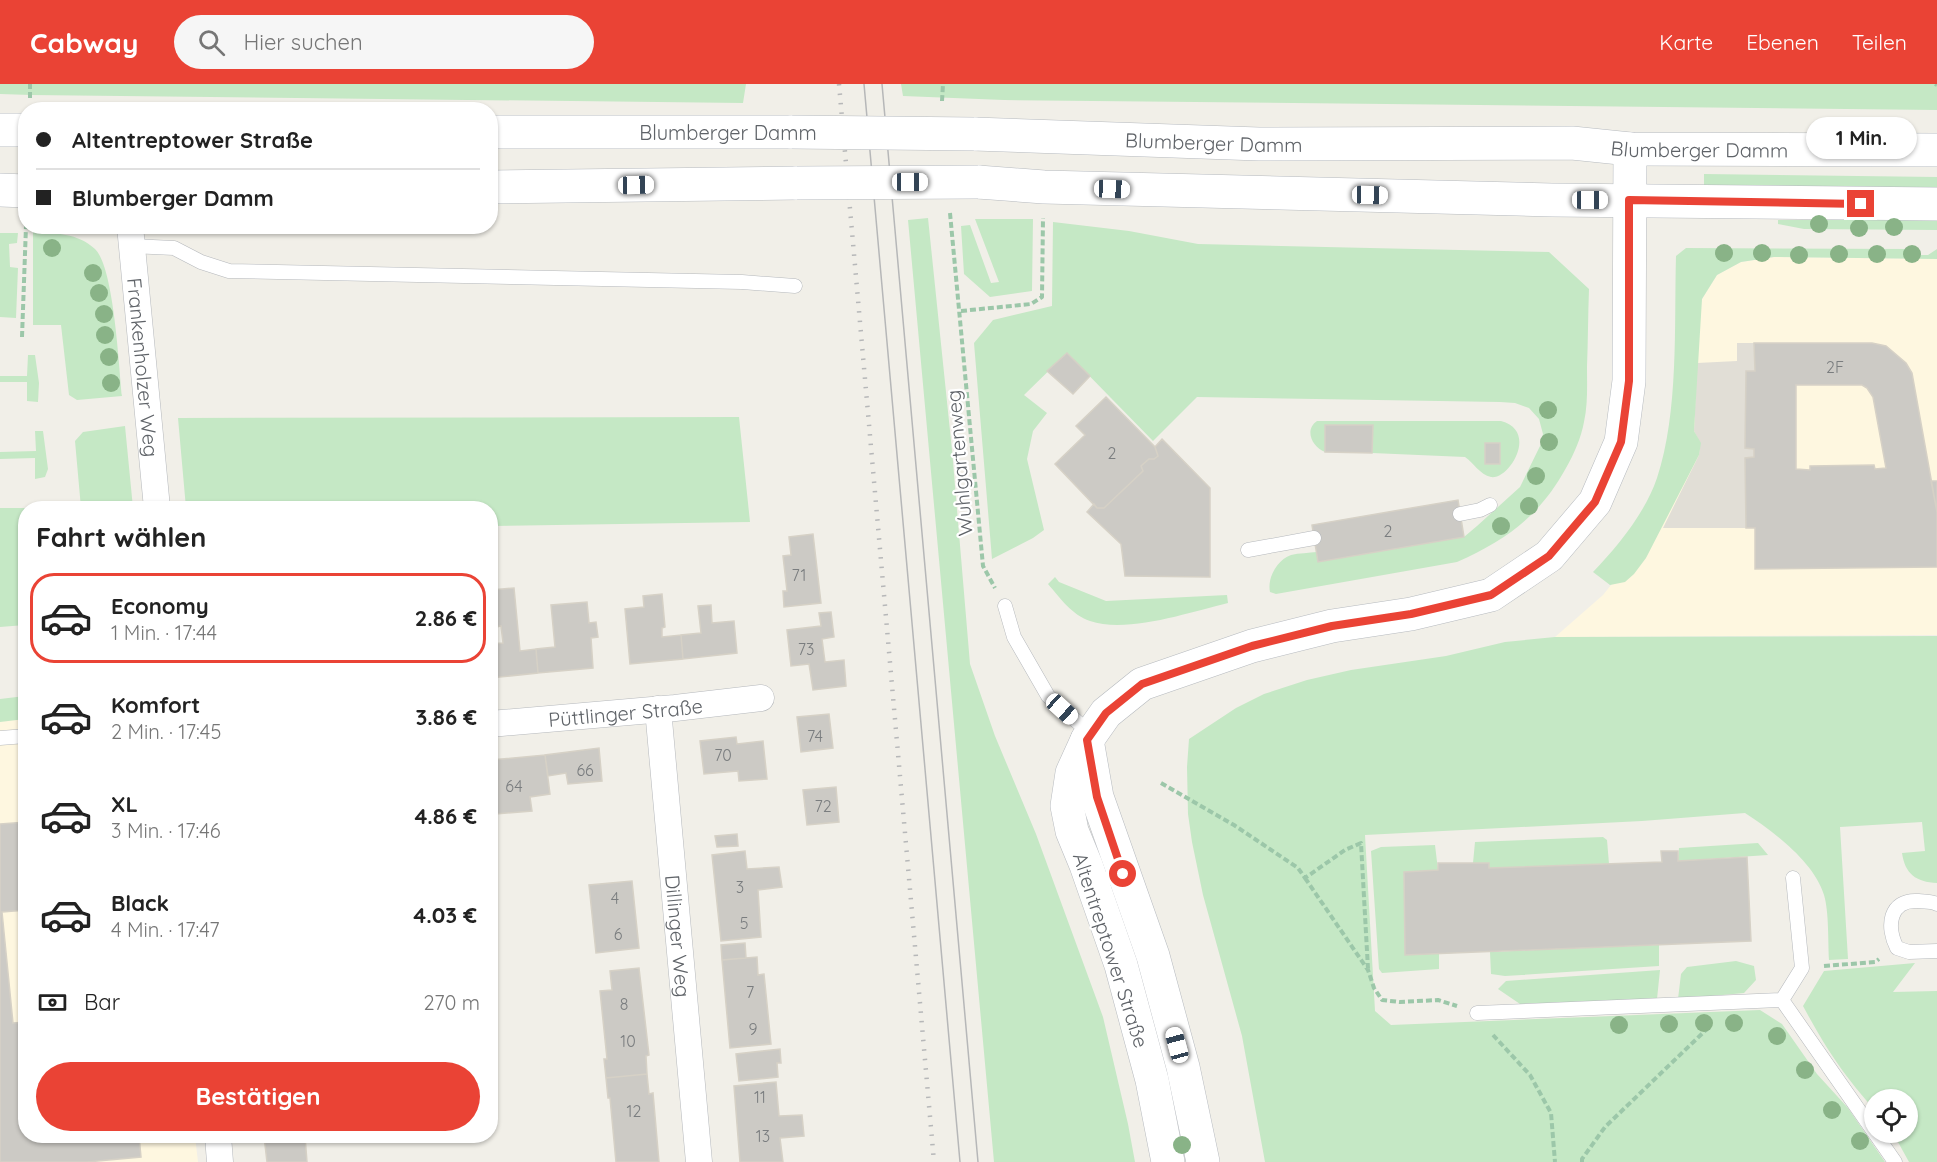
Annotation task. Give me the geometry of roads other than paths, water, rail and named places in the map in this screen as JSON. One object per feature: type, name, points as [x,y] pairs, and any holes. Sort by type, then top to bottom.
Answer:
[{"type":"main road","points":[[0,130],[18,130]]},
{"type":"main road","name":"Blumberger Damm","points":[[498,132],[974,134],[1259,144],[1572,143],[1630,149],[1937,150]]},
{"type":"main road","name":"Altentreptower Straße","points":[[1168,1162],[1152,1080],[1120,965],[1072,831],[1067,806],[1072,773],[1089,737],[1106,713],[1142,684],[1252,646],[1332,626],[1411,614],[1491,595],[1549,556],[1595,502],[1621,442],[1629,381],[1630,149]]},
{"type":"main road","points":[[498,187],[978,182],[1044,187],[1552,201],[1937,204]]},
{"type":"main road","points":[[0,190],[18,190]]},
{"type":"main road","name":"Altentreptower Straße","points":[[1089,737],[1097,797],[1153,957],[1183,1066],[1203,1162]]},
{"type":"street","name":"Frankenholzer Weg","points":[[130,236],[156,501]]},
{"type":"street","name":"Püttlinger Straße","points":[[498,723],[658,710],[761,698]]},
{"type":"street","name":"Dillinger Weg","points":[[658,710],[699,1162]]},
{"type":"street","points":[[219,1143],[220,1162]]},
{"type":"lane","points":[[130,236],[174,248],[201,262],[229,271],[742,282],[795,286]]},
{"type":"lane","points":[[1460,514],[1480,510],[1490,505]]},
{"type":"lane","points":[[1248,550],[1314,538]]},
{"type":"lane","points":[[1005,606],[1014,637],[1048,696],[1089,737]]},
{"type":"lane","points":[[0,738],[18,737]]},
{"type":"lane","points":[[1782,1000],[1802,968],[1793,878]]},
{"type":"lane","points":[[1937,904],[1907,900],[1897,907],[1891,921],[1892,938],[1897,948],[1909,952],[1937,951]]},
{"type":"lane","points":[[1477,1013],[1782,1000]]},
{"type":"lane","points":[[1782,1000],[1895,1162]]},
{"type":"tram line","points":[[864,84],[960,1162]]},
{"type":"tram line","points":[[882,84],[978,1162]]},
{"type":"railway","points":[[839,84],[934,1162]]}]
